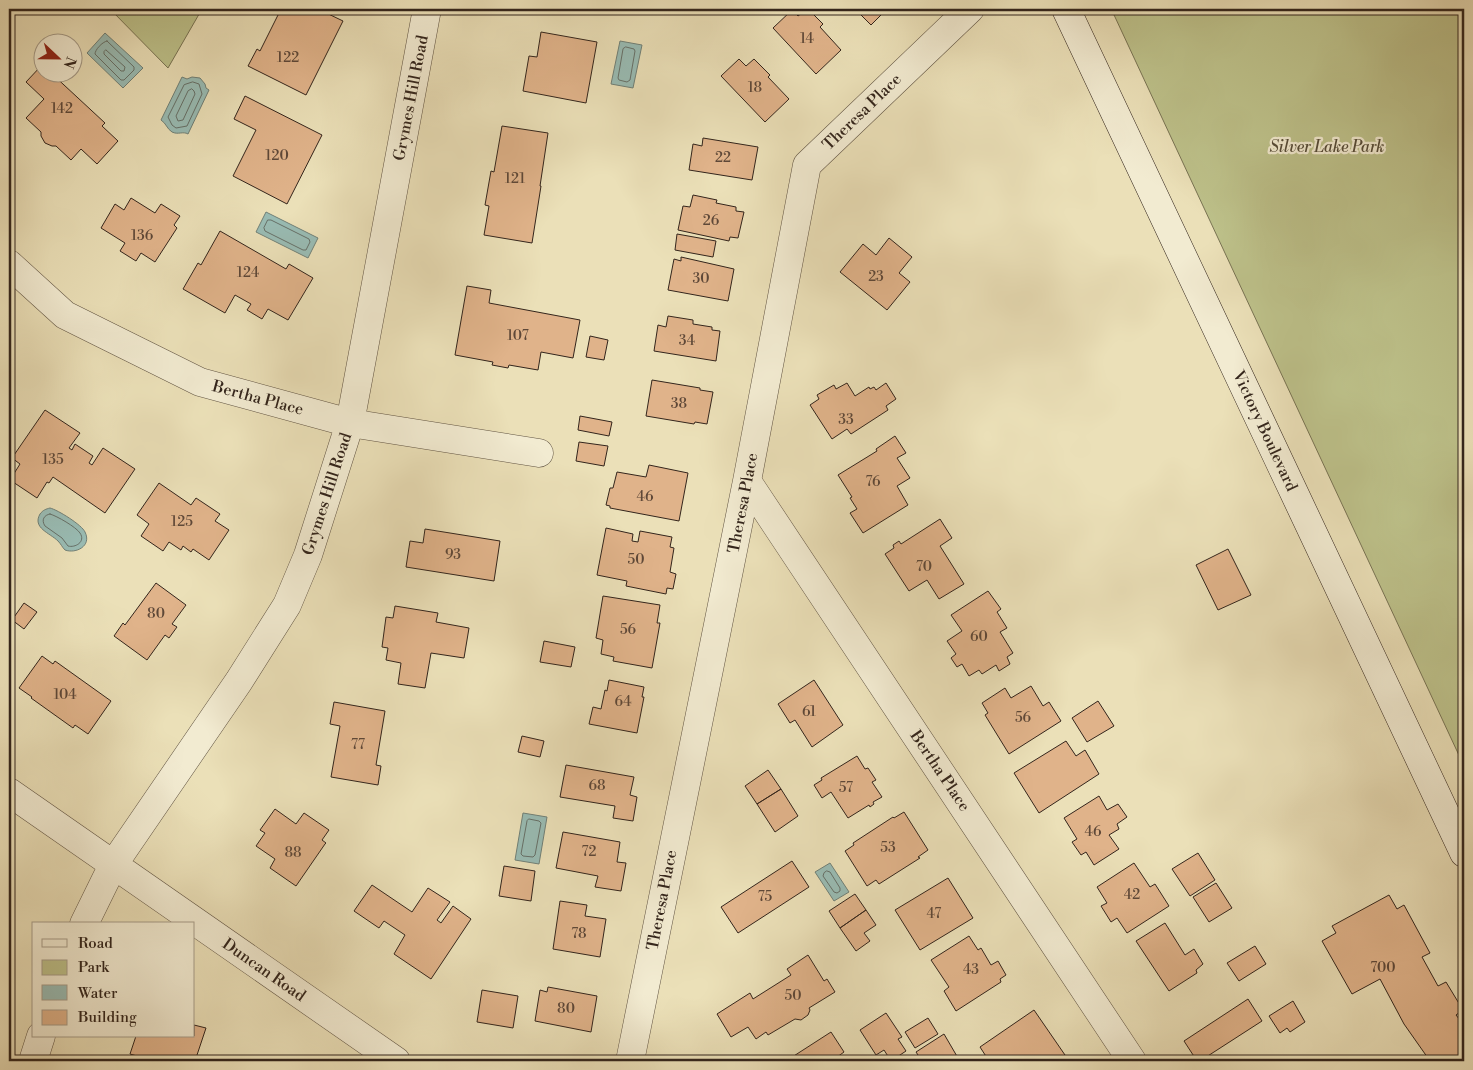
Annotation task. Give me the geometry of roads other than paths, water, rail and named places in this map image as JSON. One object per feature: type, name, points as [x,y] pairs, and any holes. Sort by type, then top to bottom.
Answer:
[{"type":"street","name":"Grymes Hill Road","points":[[85,922],[113,865],[239,681],[287,604],[308,555],[350,422],[428,9]]},
{"type":"street","name":"Theresa Place","points":[[630,1061],[747,481],[807,165],[970,9]]},
{"type":"street","name":"Victory Boulevard","points":[[1066,9],[1464,854]]},
{"type":"street","name":"Bertha Place","points":[[9,264],[64,315],[200,382],[350,422],[539,453]]},
{"type":"street","name":"Bertha Place","points":[[747,481],[1132,1061]]},
{"type":"street","name":"Duncan Road","points":[[9,792],[396,1061]]},
{"type":"street","points":[[33,1061],[40,1038]]},
{"type":"water","points":[[105,33],[143,68],[123,88],[87,53]]},
{"type":"water","points":[[620,41],[642,45],[633,88],[611,84]]},
{"type":"water","points":[[182,77],[187,79],[192,77],[200,78],[209,90],[188,134],[172,132],[161,120]]},
{"type":"water","points":[[266,212],[318,238],[308,258],[256,232]]},
{"type":"water","points":[[50,508],[69,518],[83,529],[87,537],[82,548],[74,551],[65,550],[58,541],[40,527],[38,519],[40,514]]},
{"type":"water","points":[[523,813],[547,817],[539,864],[515,860]]},
{"type":"water","points":[[830,863],[849,892],[834,901],[815,872]]},
{"type":"park label","name":"Silver Lake Park","points":[[1327,147]]}]
